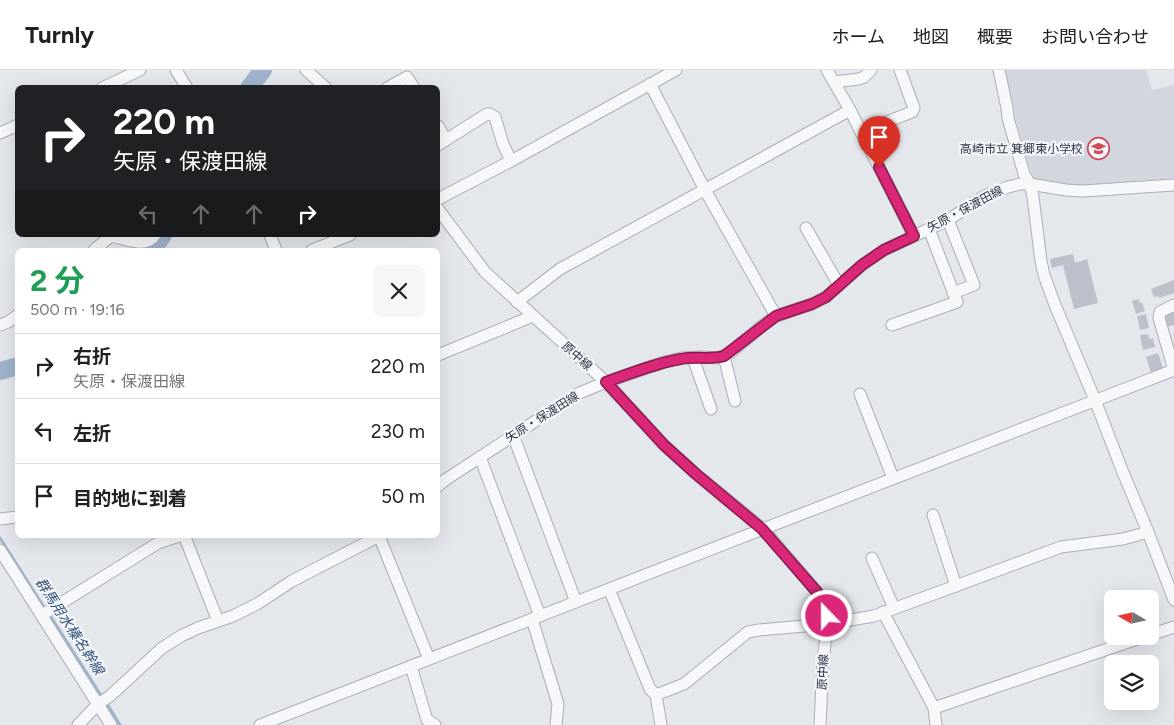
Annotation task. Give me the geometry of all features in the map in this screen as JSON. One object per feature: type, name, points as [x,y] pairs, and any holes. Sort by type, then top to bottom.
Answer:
[{"type":"street","points":[[108,85],[140,70]]},
{"type":"street","points":[[176,70],[185,85]]},
{"type":"street","points":[[306,70],[323,85]]},
{"type":"street","points":[[440,198],[676,70]]},
{"type":"street","points":[[827,70],[850,110],[914,236]]},
{"type":"street","points":[[834,82],[864,78],[871,70]]},
{"type":"street","points":[[861,132],[912,112],[914,108],[900,70]]},
{"type":"street","points":[[999,70],[1008,118],[1024,174],[1030,184],[1034,197],[1044,274],[1174,600]]},
{"type":"street","points":[[392,85],[407,77],[412,85]]},
{"type":"street","points":[[650,84],[705,190],[776,316]]},
{"type":"street","points":[[517,302],[560,269],[850,110]]},
{"type":"street","points":[[442,143],[487,114],[490,114],[495,117],[503,144],[511,160]]},
{"type":"street","points":[[0,133],[15,126]]},
{"type":"street","name":"矢原・保渡田線","points":[[440,484],[577,394],[664,362],[682,358],[718,358],[724,356],[776,316],[812,304],[826,297],[862,265],[884,250],[948,220],[983,197],[1008,186],[1030,184],[1083,191],[1174,185]]},
{"type":"street","name":"原中線","points":[[440,212],[485,272],[606,382],[664,445],[762,529],[817,592],[824,605],[827,624],[820,725]]},
{"type":"street","points":[[948,220],[974,285],[953,293]]},
{"type":"street","points":[[806,228],[839,285]]},
{"type":"street","points":[[892,325],[957,302],[928,229]]},
{"type":"street","points":[[96,248],[109,237]]},
{"type":"street","points":[[119,237],[143,243],[154,237]]},
{"type":"street","points":[[317,248],[345,237]]},
{"type":"street","points":[[260,725],[1174,370],[1158,318],[1160,312],[1174,305]]},
{"type":"street","points":[[440,354],[533,316]]},
{"type":"street","points":[[0,325],[15,317]]},
{"type":"street","points":[[724,356],[735,401]]},
{"type":"street","points":[[693,358],[711,409]]},
{"type":"street","points":[[860,394],[893,478]]},
{"type":"street","points":[[513,435],[576,602]]},
{"type":"street","points":[[480,457],[536,617],[558,704],[556,725]]},
{"type":"street","points":[[933,515],[956,586]]},
{"type":"street","points":[[0,519],[15,517]]},
{"type":"street","points":[[656,694],[684,684],[748,632],[827,624],[874,616],[1061,547],[1123,539],[1148,532]]},
{"type":"street","points":[[42,615],[158,543],[174,538]]},
{"type":"street","points":[[184,538],[218,621]]},
{"type":"street","points":[[381,538],[429,659]]},
{"type":"street","points":[[78,725],[103,700],[162,648],[190,632],[233,616],[257,604],[364,539]]},
{"type":"street","points":[[0,550],[42,615],[103,700],[111,725]]},
{"type":"street","points":[[872,558],[888,610],[934,708],[936,725]]},
{"type":"street","points":[[609,589],[650,689],[656,694],[661,725]]},
{"type":"street","points":[[1159,632],[1174,627]]},
{"type":"street","points":[[934,708],[1120,645]]},
{"type":"street","points":[[410,666],[427,720],[435,725]]},
{"type":"shaded area","name":"高崎市立 箕郷東小学校","points":[[1005,70],[1146,70],[1152,90],[1174,85],[1174,178],[1078,186],[1033,181],[1016,120]]},
{"type":"building","points":[[1073,254],[1075,263],[1087,259],[1098,303],[1074,309],[1063,265],[1052,268],[1050,259]]},
{"type":"building","points":[[1174,280],[1174,293],[1159,298],[1158,296],[1154,297],[1151,289]]},
{"type":"building","points":[[1138,299],[1140,303],[1142,302],[1145,311],[1136,314],[1132,301]]},
{"type":"building","points":[[1174,311],[1174,325],[1166,327],[1163,314]]},
{"type":"building","points":[[1146,314],[1149,328],[1140,330],[1137,316]]},
{"type":"building","points":[[1148,334],[1149,339],[1153,338],[1155,347],[1143,350],[1140,335]]},
{"type":"building","points":[[1158,353],[1163,368],[1151,373],[1146,357]]},
{"type":"waterway","points":[[251,85],[263,70]]},
{"type":"waterway","points":[[150,248],[162,237]]},
{"type":"waterway","points":[[0,371],[15,367]]},
{"type":"waterway","name":"群馬用水榛名幹線","points":[[0,538],[45,609]]},
{"type":"waterway","name":"群馬用水榛名幹線","points":[[49,614],[102,697]]},
{"type":"waterway","name":"群馬用水榛名幹線","points":[[106,702],[120,725]]},
{"type":"place","name":"高崎市立 箕郷東小学校","points":[[1099,149]]},
{"type":"route","points":[[827,616],[817,592],[762,529],[664,445],[606,382],[664,362],[682,358],[718,358],[724,356],[776,316],[812,304],[826,297],[862,265],[884,250],[914,236],[879,167]]}]
